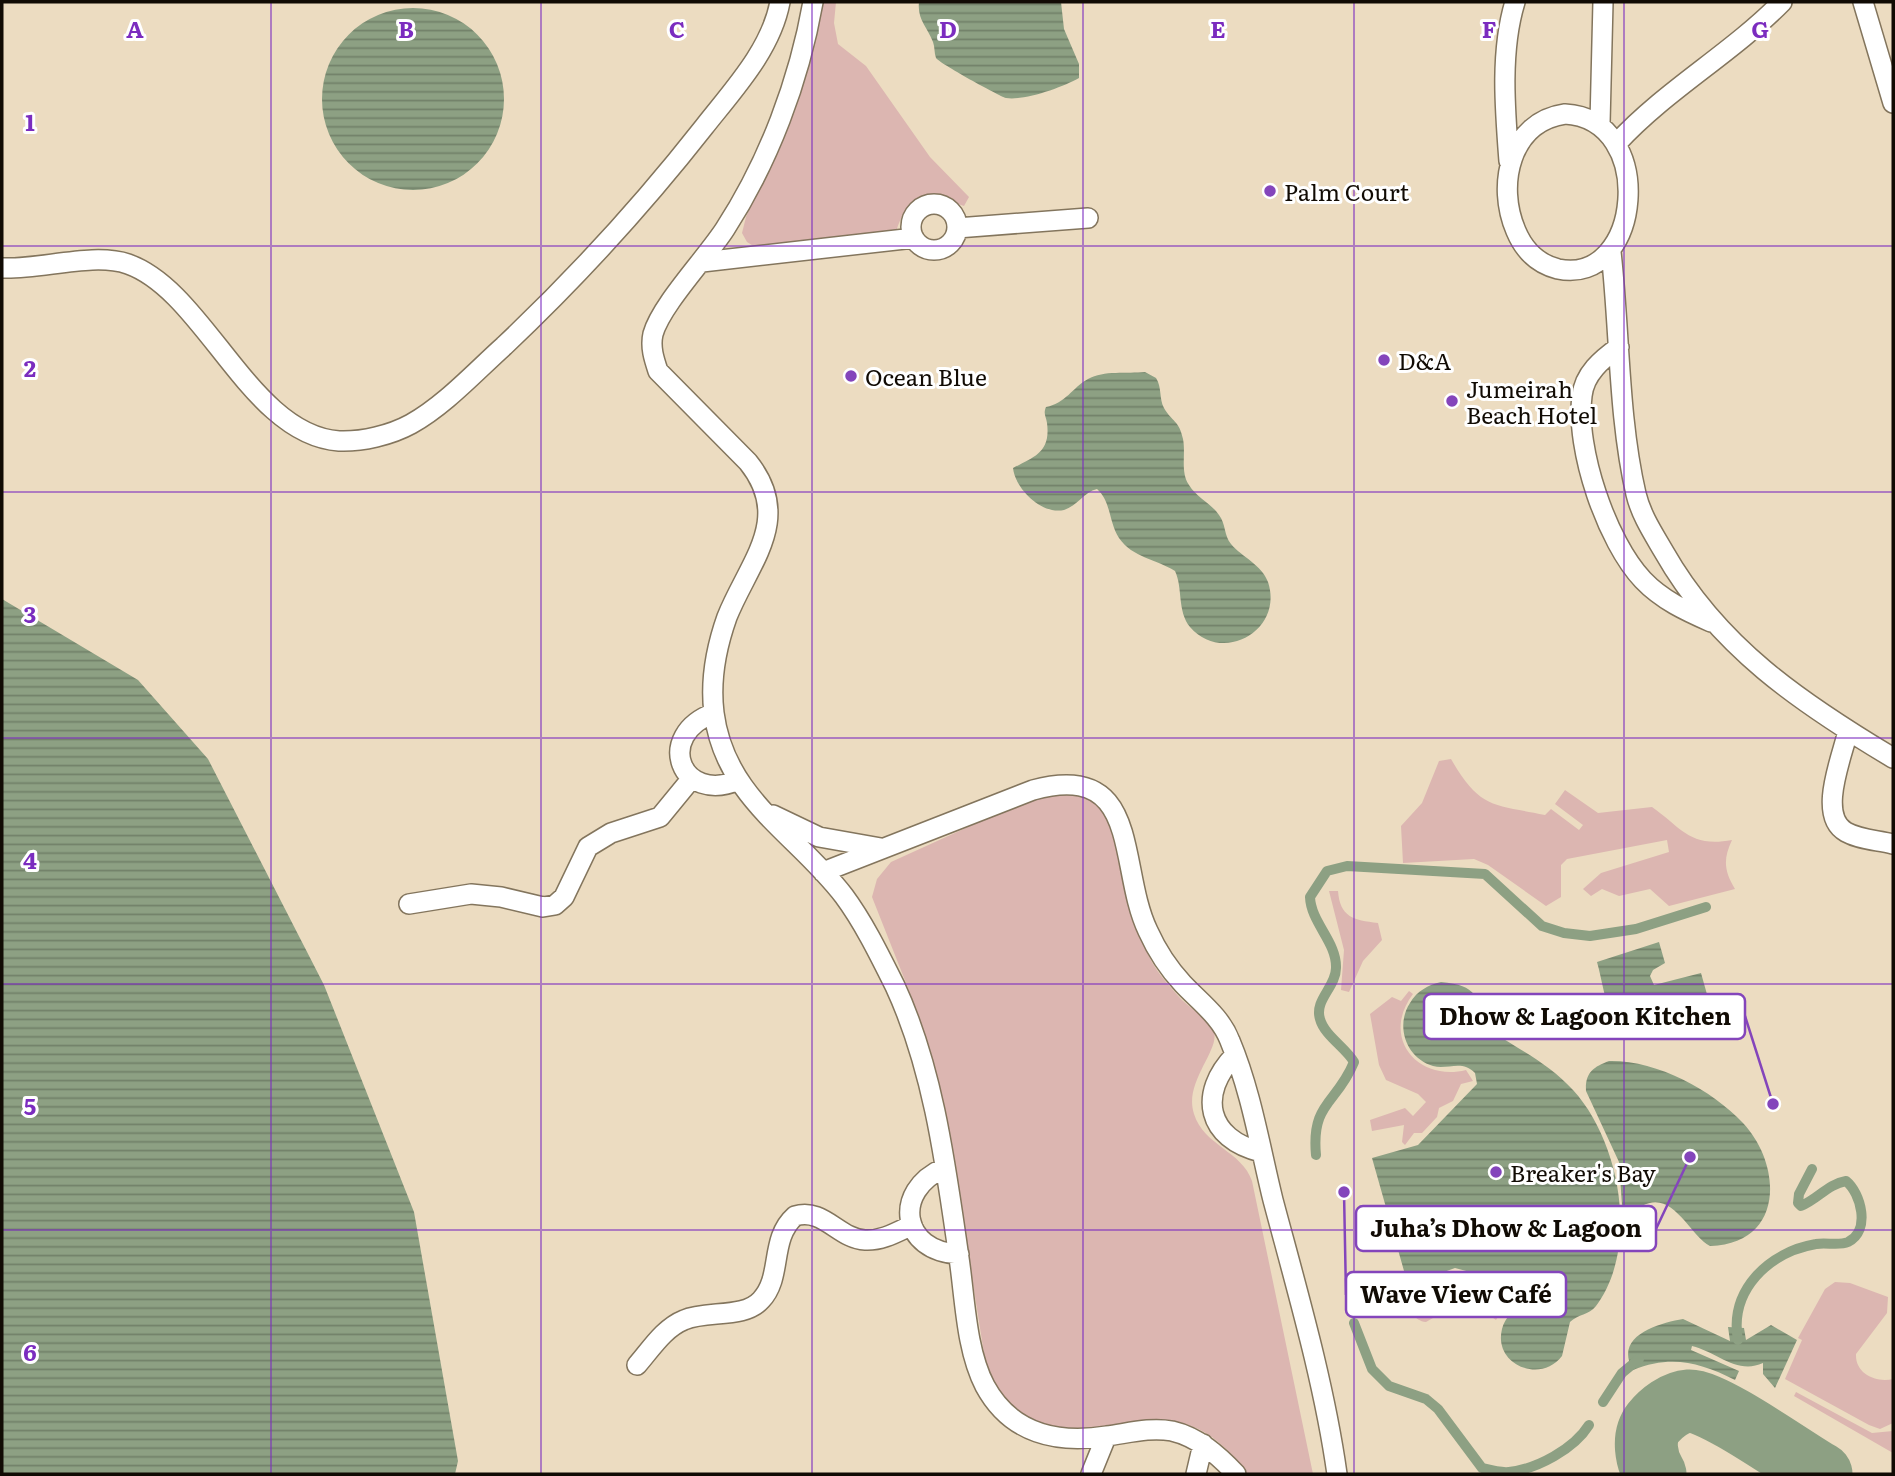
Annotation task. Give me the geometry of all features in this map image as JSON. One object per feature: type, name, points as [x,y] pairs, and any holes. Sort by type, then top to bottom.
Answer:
[{"type":"lane","points":[[2,268],[109,261],[127,264],[143,271],[169,293],[261,398],[288,420],[311,435],[340,441],[376,437],[411,424],[460,387],[610,242],[744,77],[765,41],[779,2],[809,26]]},
{"type":"lane","points":[[813,2],[793,82],[752,183],[702,262],[661,318],[653,335],[652,353],[658,370],[759,476],[769,505],[763,545],[735,599],[716,652],[714,713],[718,733],[739,780],[756,806],[823,872],[859,920],[906,1012],[926,1079],[944,1168],[976,1360],[985,1385],[998,1404],[1016,1423],[1034,1434],[1083,1440],[1157,1430],[1189,1436],[1203,1444],[1236,1474]]},
{"type":"lane","points":[[1509,169],[1524,136],[1542,120],[1573,114],[1587,116],[1600,123],[1617,142],[1624,161],[1627,201],[1619,240],[1611,252],[1589,267],[1574,270],[1547,265],[1525,248],[1512,223],[1507,196],[1509,169],[1505,108],[1510,18],[1515,2]]},
{"type":"lane","points":[[1600,123],[1603,2]]},
{"type":"lane","points":[[1617,142],[1657,103],[1724,55],[1764,9],[1782,2]]},
{"type":"lane","points":[[1863,2],[1893,103]]},
{"type":"lane","points":[[702,262],[914,238],[928,249],[939,249],[951,242],[957,228],[949,209],[929,204],[919,210],[913,220],[914,238]]},
{"type":"lane","points":[[957,228],[1088,218]]},
{"type":"lane","points":[[1611,252],[1636,496],[1646,521],[1672,567],[1711,622],[1777,680],[1848,731],[1893,758]]},
{"type":"lane","points":[[1619,347],[1602,359],[1589,376],[1581,395],[1586,455],[1610,529],[1619,547],[1644,581],[1683,610],[1711,622]]},
{"type":"lane","points":[[714,713],[691,723],[680,747],[682,764],[692,778],[714,788],[739,780]]},
{"type":"lane","points":[[1848,731],[1834,789],[1832,815],[1836,824],[1854,836],[1893,844]]},
{"type":"lane","points":[[409,904],[478,894],[543,907],[555,905],[564,897],[588,847],[611,833],[660,817],[692,778]]},
{"type":"lane","points":[[823,872],[1033,790],[1061,783],[1091,788],[1113,807],[1120,821],[1142,918],[1159,953],[1220,1023],[1235,1055],[1261,1152],[1337,1474]]},
{"type":"lane","points":[[756,806],[819,836],[882,849]]},
{"type":"lane","points":[[1235,1055],[1220,1071],[1211,1092],[1213,1114],[1223,1133],[1240,1147],[1261,1152]]},
{"type":"lane","points":[[944,1168],[918,1185],[909,1211],[919,1238],[930,1248],[944,1254],[959,1254]]},
{"type":"lane","points":[[637,1365],[663,1335],[685,1319],[749,1308],[759,1303],[771,1281],[784,1228],[795,1216],[814,1215],[847,1234],[864,1240],[884,1237],[912,1225]]},
{"type":"lane","points":[[1091,1474],[1106,1437]]},
{"type":"lane","points":[[1196,1474],[1203,1444]]},
{"type":"shaded area","points":[[822,2],[836,2],[834,23],[838,44],[866,66],[930,157],[969,197],[964,206],[928,199],[911,204],[905,211],[895,236],[755,247],[747,242],[742,233],[746,217],[773,154]]},
{"type":"shaded area","points":[[919,2],[1061,2],[1064,29],[1079,64],[1079,78],[1033,95],[1014,98],[1001,96],[936,58],[933,42],[921,18]]},
{"type":"shaded area","points":[[413,8],[448,14],[478,34],[498,64],[504,99],[498,134],[478,164],[448,184],[413,190],[378,184],[348,164],[328,134],[322,99],[328,64],[348,34],[378,14]]},
{"type":"shaded area","points":[[1145,372],[1156,378],[1164,408],[1181,433],[1186,480],[1219,515],[1231,544],[1261,571],[1268,582],[1271,599],[1267,615],[1259,627],[1247,637],[1233,642],[1218,643],[1203,638],[1190,627],[1183,614],[1175,571],[1125,545],[1116,532],[1102,494],[1097,489],[1069,508],[1055,510],[1038,504],[1024,491],[1015,476],[1013,468],[1034,457],[1043,448],[1048,433],[1046,407],[1064,399],[1094,376]]},
{"type":"shaded area","points":[[2,599],[138,680],[208,759],[324,985],[414,1212],[458,1461],[455,1474],[2,1474]]},
{"type":"shaded area","points":[[1451,759],[1470,787],[1489,802],[1545,815],[1551,809],[1579,830],[1583,825],[1555,804],[1565,790],[1598,813],[1652,807],[1695,838],[1717,842],[1732,840],[1726,865],[1735,889],[1669,906],[1650,889],[1619,896],[1602,889],[1591,896],[1583,889],[1601,873],[1669,852],[1667,840],[1567,859],[1561,865],[1561,897],[1546,906],[1488,865],[1474,859],[1403,863],[1401,826],[1422,803],[1439,761]]},
{"type":"shaded area","points":[[1060,790],[1090,799],[1108,820],[1122,859],[1138,927],[1155,967],[1182,1000],[1213,1029],[1213,1046],[1194,1089],[1194,1114],[1206,1134],[1240,1162],[1252,1181],[1313,1474],[1248,1474],[1215,1440],[1185,1424],[1070,1431],[1030,1422],[1013,1410],[998,1392],[986,1366],[951,1145],[934,1072],[908,988],[872,897],[877,879],[891,862],[1036,796]]},
{"type":"shaded area","points":[[1329,891],[1338,891],[1342,907],[1349,916],[1378,923],[1382,940],[1363,961],[1349,992],[1341,990],[1344,950]]},
{"type":"shaded area","points":[[1659,942],[1665,963],[1653,970],[1650,976],[1654,985],[1701,973],[1710,1005],[1661,1028],[1636,1031],[1624,1028],[1615,1020],[1609,1007],[1597,962]]},
{"type":"shaded area","name":"Breaker's Bay","points":[[1441,982],[1455,984],[1472,992],[1491,1031],[1544,1065],[1573,1090],[1603,1137],[1613,1165],[1619,1195],[1620,1225],[1618,1255],[1610,1282],[1593,1309],[1570,1322],[1562,1356],[1542,1369],[1531,1369],[1511,1361],[1501,1342],[1503,1325],[1520,1302],[1518,1296],[1470,1272],[1455,1268],[1408,1285],[1372,1158],[1418,1145],[1477,1084],[1475,1073],[1470,1069],[1460,1066],[1439,1067],[1424,1062],[1410,1049],[1406,1040],[1403,1021],[1410,1003],[1423,989]]},
{"type":"shaded area","points":[[1409,991],[1413,994],[1404,1010],[1401,1026],[1403,1041],[1409,1053],[1419,1063],[1433,1069],[1449,1072],[1466,1070],[1473,1081],[1461,1084],[1453,1101],[1439,1108],[1437,1117],[1422,1133],[1414,1133],[1405,1145],[1402,1142],[1404,1125],[1372,1131],[1370,1120],[1405,1108],[1413,1116],[1426,1102],[1418,1094],[1386,1080],[1379,1065],[1370,1014],[1392,997],[1401,1001]]},
{"type":"shaded area","points":[[1609,1061],[1645,1065],[1682,1079],[1715,1099],[1743,1123],[1765,1160],[1770,1180],[1769,1200],[1764,1218],[1752,1232],[1734,1242],[1710,1246],[1672,1208],[1653,1202],[1635,1212],[1629,1236],[1624,1234],[1619,1162],[1586,1091],[1591,1072]]},
{"type":"shaded area","points":[[1471,1275],[1509,1300],[1496,1320],[1466,1299],[1426,1322],[1413,1314],[1408,1298],[1414,1288],[1444,1276],[1450,1287],[1457,1288]]},
{"type":"shaded area","points":[[1835,1282],[1850,1283],[1888,1297],[1887,1313],[1856,1354],[1859,1367],[1868,1376],[1880,1380],[1893,1379],[1893,1423],[1880,1429],[1785,1379],[1802,1340],[1798,1338],[1825,1289]]},
{"type":"shaded area","points":[[1683,1319],[1730,1341],[1728,1327],[1744,1328],[1746,1340],[1771,1325],[1797,1340],[1775,1388],[1763,1374],[1763,1363],[1744,1366],[1692,1346],[1691,1350],[1739,1371],[1735,1380],[1685,1363],[1660,1363],[1633,1370],[1628,1358],[1629,1348],[1634,1340],[1651,1328]]},
{"type":"shaded area","points":[[1796,1392],[1872,1433],[1893,1431],[1893,1453],[1794,1396]]},
{"type":"waterway","points":[[1316,1155],[1317,1124],[1321,1113],[1354,1062],[1322,1025],[1319,1012],[1336,968],[1332,950],[1311,906],[1310,897],[1327,871],[1347,866],[1485,874],[1542,926],[1564,933],[1590,936],[1636,929],[1706,907]]},
{"type":"waterway","points":[[1738,1340],[1740,1305],[1746,1290],[1768,1265],[1799,1248],[1848,1242],[1860,1230],[1859,1203],[1846,1181],[1834,1185],[1801,1206],[1798,1203],[1799,1194],[1812,1169]]},
{"type":"waterway","points":[[1354,1323],[1372,1369],[1389,1386],[1426,1399],[1438,1409],[1482,1468],[1506,1472],[1531,1467],[1564,1450],[1589,1425]]},
{"type":"waterway","points":[[1603,1402],[1622,1373],[1639,1359]]},
{"type":"waterway","points":[[1655,1474],[1646,1448],[1647,1435],[1656,1419],[1679,1403],[1689,1401],[1701,1403],[1735,1420],[1821,1474]]},
{"type":"place","name":"Palm Court","points":[[1270,191]]},
{"type":"place","name":"D&A","points":[[1384,360]]},
{"type":"place","name":"Ocean Blue","points":[[851,376]]},
{"type":"place","name":"Jumeirah Beach Hotel","points":[[1452,401]]},
{"type":"place","name":"Dhow & Lagoon Kitchen","points":[[1773,1104]]},
{"type":"place","name":"Juha’s Dhow & Lagoon","points":[[1690,1157]]},
{"type":"place","name":"Breaker's Bay","points":[[1496,1172]]},
{"type":"place","name":"Wave View Café","points":[[1344,1192]]}]
